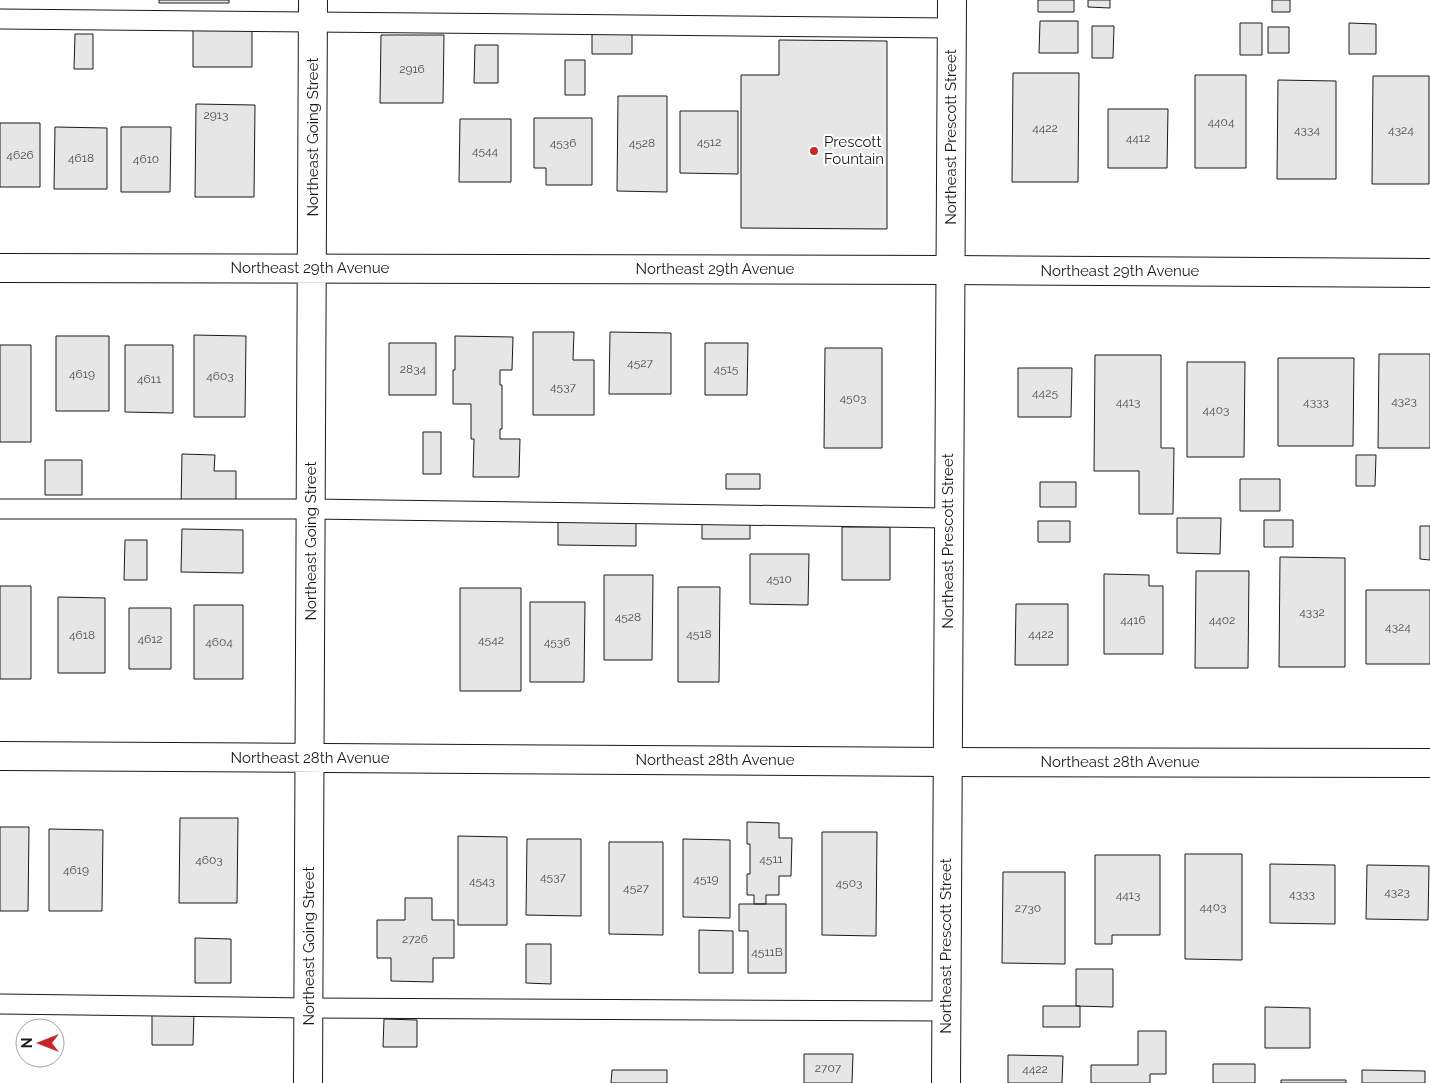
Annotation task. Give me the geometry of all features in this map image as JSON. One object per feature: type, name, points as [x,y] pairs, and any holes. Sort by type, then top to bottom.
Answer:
[{"type":"street","name":"Northeast Prescott Street","points":[[946,1083],[952,0]]},
{"type":"street","name":"Northeast Going Street","points":[[308,1083],[313,10]]},
{"type":"street","name":"Northeast 29th Avenue","points":[[0,268],[1430,272]]},
{"type":"street","name":"Northeast 28th Avenue","points":[[0,756],[1430,763]]},
{"type":"lane","points":[[0,19],[313,10],[952,28]]},
{"type":"lane","points":[[0,509],[311,510],[948,518]]},
{"type":"lane","points":[[0,1004],[308,1008],[946,1011]]},
{"type":"building","points":[[159,0],[229,0],[229,3],[159,3]]},
{"type":"building","points":[[1038,0],[1074,0],[1074,12],[1038,12]]},
{"type":"building","points":[[1088,0],[1110,0],[1110,8],[1088,7]]},
{"type":"building","points":[[1272,0],[1290,0],[1290,12],[1272,12]]},
{"type":"building","points":[[1040,21],[1078,21],[1078,53],[1039,53]]},
{"type":"building","points":[[193,23],[252,23],[252,67],[193,67]]},
{"type":"building","points":[[1240,23],[1262,23],[1262,55],[1240,55]]},
{"type":"building","points":[[1349,23],[1376,24],[1376,54],[1349,54]]},
{"type":"building","points":[[1092,26],[1114,26],[1113,58],[1092,58]]},
{"type":"building","points":[[1268,27],[1289,27],[1289,53],[1268,53]]},
{"type":"building","points":[[592,33],[632,33],[632,54],[592,54]]},
{"type":"building","points":[[75,34],[93,34],[93,69],[74,69]]},
{"type":"building","points":[[381,35],[444,35],[443,103],[380,103]]},
{"type":"building","name":"Prescott Fountain","points":[[779,40],[887,41],[887,229],[741,228],[741,75],[779,75]]},
{"type":"building","points":[[475,45],[498,45],[498,83],[474,83]]},
{"type":"building","points":[[565,60],[585,60],[585,95],[565,95]]},
{"type":"building","points":[[1013,73],[1079,73],[1078,182],[1012,182]]},
{"type":"building","points":[[1195,75],[1246,75],[1246,168],[1195,168]]},
{"type":"building","points":[[1373,76],[1429,76],[1429,184],[1372,184]]},
{"type":"building","points":[[1278,80],[1336,81],[1336,179],[1277,179]]},
{"type":"building","points":[[618,96],[667,96],[667,192],[617,191]]},
{"type":"building","points":[[196,104],[255,105],[254,197],[195,197]]},
{"type":"building","points":[[1108,109],[1168,109],[1167,168],[1108,168]]},
{"type":"building","points":[[680,111],[738,111],[738,174],[680,173]]},
{"type":"building","points":[[534,118],[592,118],[592,185],[546,185],[546,168],[534,168]]},
{"type":"building","points":[[460,119],[511,119],[511,182],[459,182]]},
{"type":"building","points":[[0,123],[40,123],[40,187],[0,187]]},
{"type":"building","points":[[55,127],[107,128],[107,189],[54,189]]},
{"type":"building","points":[[121,127],[171,127],[170,192],[121,192]]},
{"type":"building","points":[[533,332],[574,332],[573,360],[594,360],[594,415],[533,415]]},
{"type":"building","points":[[610,332],[671,333],[671,394],[609,394]]},
{"type":"building","points":[[194,335],[246,336],[245,417],[194,417]]},
{"type":"building","points":[[56,336],[109,336],[109,411],[56,411]]},
{"type":"building","points":[[455,336],[513,337],[512,370],[500,370],[502,429],[500,429],[500,439],[520,439],[519,477],[473,477],[474,439],[471,439],[471,404],[453,404]]},
{"type":"building","points":[[389,343],[436,343],[436,395],[389,395]]},
{"type":"building","points":[[705,343],[748,343],[747,395],[705,395]]},
{"type":"building","points":[[0,345],[31,345],[31,442],[0,442]]},
{"type":"building","points":[[125,345],[173,345],[173,413],[125,412]]},
{"type":"building","points":[[825,348],[882,348],[882,448],[824,448]]},
{"type":"building","points":[[1379,354],[1430,354],[1430,448],[1378,448]]},
{"type":"building","points":[[1095,355],[1161,355],[1161,448],[1174,448],[1173,514],[1139,514],[1139,471],[1094,471]]},
{"type":"building","points":[[1278,358],[1354,358],[1353,446],[1278,446]]},
{"type":"building","points":[[1187,362],[1245,362],[1244,457],[1187,457]]},
{"type":"building","points":[[1018,368],[1072,368],[1071,417],[1018,417]]},
{"type":"building","points":[[423,432],[441,432],[441,474],[423,474]]},
{"type":"building","points":[[182,454],[215,455],[214,471],[236,471],[236,508],[181,508]]},
{"type":"building","points":[[1356,455],[1376,455],[1375,486],[1356,486]]},
{"type":"building","points":[[45,460],[82,460],[82,495],[45,495]]},
{"type":"building","points":[[726,474],[760,474],[760,489],[726,489]]},
{"type":"building","points":[[1240,479],[1280,479],[1280,511],[1240,511]]},
{"type":"building","points":[[1040,482],[1076,482],[1076,507],[1040,507]]},
{"type":"building","points":[[1177,518],[1221,518],[1220,554],[1177,553]]},
{"type":"building","points":[[558,520],[636,521],[636,546],[558,545]]},
{"type":"building","points":[[1264,520],[1293,520],[1293,547],[1264,547]]},
{"type":"building","points":[[1038,521],[1070,521],[1070,542],[1038,542]]},
{"type":"building","points":[[702,523],[750,523],[750,539],[702,539]]},
{"type":"building","points":[[1420,526],[1430,526],[1430,560],[1420,559]]},
{"type":"building","points":[[842,527],[890,527],[890,580],[842,580]]},
{"type":"building","points":[[182,529],[243,530],[243,573],[181,572]]},
{"type":"building","points":[[125,540],[147,540],[147,580],[124,580]]},
{"type":"building","points":[[750,554],[809,554],[808,605],[750,604]]},
{"type":"building","points":[[1280,557],[1345,558],[1345,667],[1279,667]]},
{"type":"building","points":[[1196,571],[1249,571],[1248,668],[1195,668]]},
{"type":"building","points":[[1104,574],[1149,575],[1149,586],[1163,586],[1163,654],[1104,654]]},
{"type":"building","points":[[604,575],[653,575],[652,660],[604,660]]},
{"type":"building","points":[[0,586],[31,586],[31,679],[0,679]]},
{"type":"building","points":[[678,587],[720,587],[719,682],[678,682]]},
{"type":"building","points":[[460,588],[521,588],[521,691],[460,691]]},
{"type":"building","points":[[1366,590],[1430,590],[1430,664],[1366,664]]},
{"type":"building","points":[[58,597],[105,598],[105,673],[58,673]]},
{"type":"building","points":[[530,602],[585,602],[584,682],[530,682]]},
{"type":"building","points":[[1016,604],[1068,604],[1068,665],[1015,665]]},
{"type":"building","points":[[194,605],[243,605],[243,679],[194,679]]},
{"type":"building","points":[[129,608],[171,608],[171,669],[129,669]]},
{"type":"building","points":[[180,818],[238,818],[237,903],[179,903]]},
{"type":"building","points":[[747,822],[779,823],[779,838],[792,838],[791,876],[779,876],[779,895],[766,895],[766,904],[754,904],[754,895],[747,895],[747,874],[750,874],[750,844],[747,844]]},
{"type":"building","points":[[0,827],[29,827],[28,911],[0,911]]},
{"type":"building","points":[[49,829],[103,830],[102,911],[49,911]]},
{"type":"building","points":[[822,832],[877,832],[876,936],[822,935]]},
{"type":"building","points":[[458,836],[507,837],[507,925],[458,925]]},
{"type":"building","points":[[527,839],[581,839],[581,916],[526,915]]},
{"type":"building","points":[[683,839],[730,840],[730,918],[683,917]]},
{"type":"building","points":[[609,842],[663,842],[663,935],[609,934]]},
{"type":"building","points":[[1185,854],[1242,854],[1242,960],[1185,959]]},
{"type":"building","points":[[1095,855],[1160,855],[1160,935],[1112,935],[1112,944],[1095,944]]},
{"type":"building","points":[[1270,864],[1335,865],[1335,924],[1270,923]]},
{"type":"building","points":[[1367,865],[1429,866],[1428,920],[1366,919]]},
{"type":"building","points":[[1003,872],[1065,872],[1065,964],[1002,963]]},
{"type":"building","points":[[405,898],[432,898],[432,920],[454,920],[454,958],[433,958],[433,982],[391,981],[391,958],[377,958],[377,920],[405,920]]},
{"type":"building","points":[[739,904],[786,904],[786,973],[748,973],[748,931],[739,931]]},
{"type":"building","points":[[699,930],[733,931],[733,973],[699,973]]},
{"type":"building","points":[[195,938],[231,939],[231,983],[195,983]]},
{"type":"building","points":[[526,944],[551,944],[551,984],[526,983]]},
{"type":"building","points":[[1076,969],[1113,969],[1113,1007],[1076,1006]]},
{"type":"building","points":[[1043,1006],[1080,1006],[1080,1027],[1043,1027]]},
{"type":"building","points":[[1265,1007],[1310,1008],[1310,1048],[1265,1048]]},
{"type":"building","points":[[152,1012],[194,1012],[193,1045],[152,1045]]},
{"type":"building","points":[[384,1019],[417,1020],[417,1047],[383,1047]]},
{"type":"building","points":[[1138,1031],[1166,1031],[1166,1074],[1150,1074],[1150,1083],[1091,1083],[1091,1065],[1138,1065]]},
{"type":"building","points":[[804,1054],[853,1054],[852,1083],[804,1083]]},
{"type":"building","points":[[1008,1055],[1063,1056],[1062,1083],[1008,1083]]},
{"type":"building","points":[[1213,1064],[1255,1064],[1255,1083],[1213,1083]]},
{"type":"building","points":[[612,1070],[667,1070],[667,1083],[611,1083]]},
{"type":"building","points":[[1362,1070],[1425,1071],[1425,1083],[1362,1083]]},
{"type":"building","points":[[1281,1080],[1346,1080],[1346,1083],[1281,1083]]},
{"type":"place","name":"Prescott Fountain","points":[[814,151]]}]
